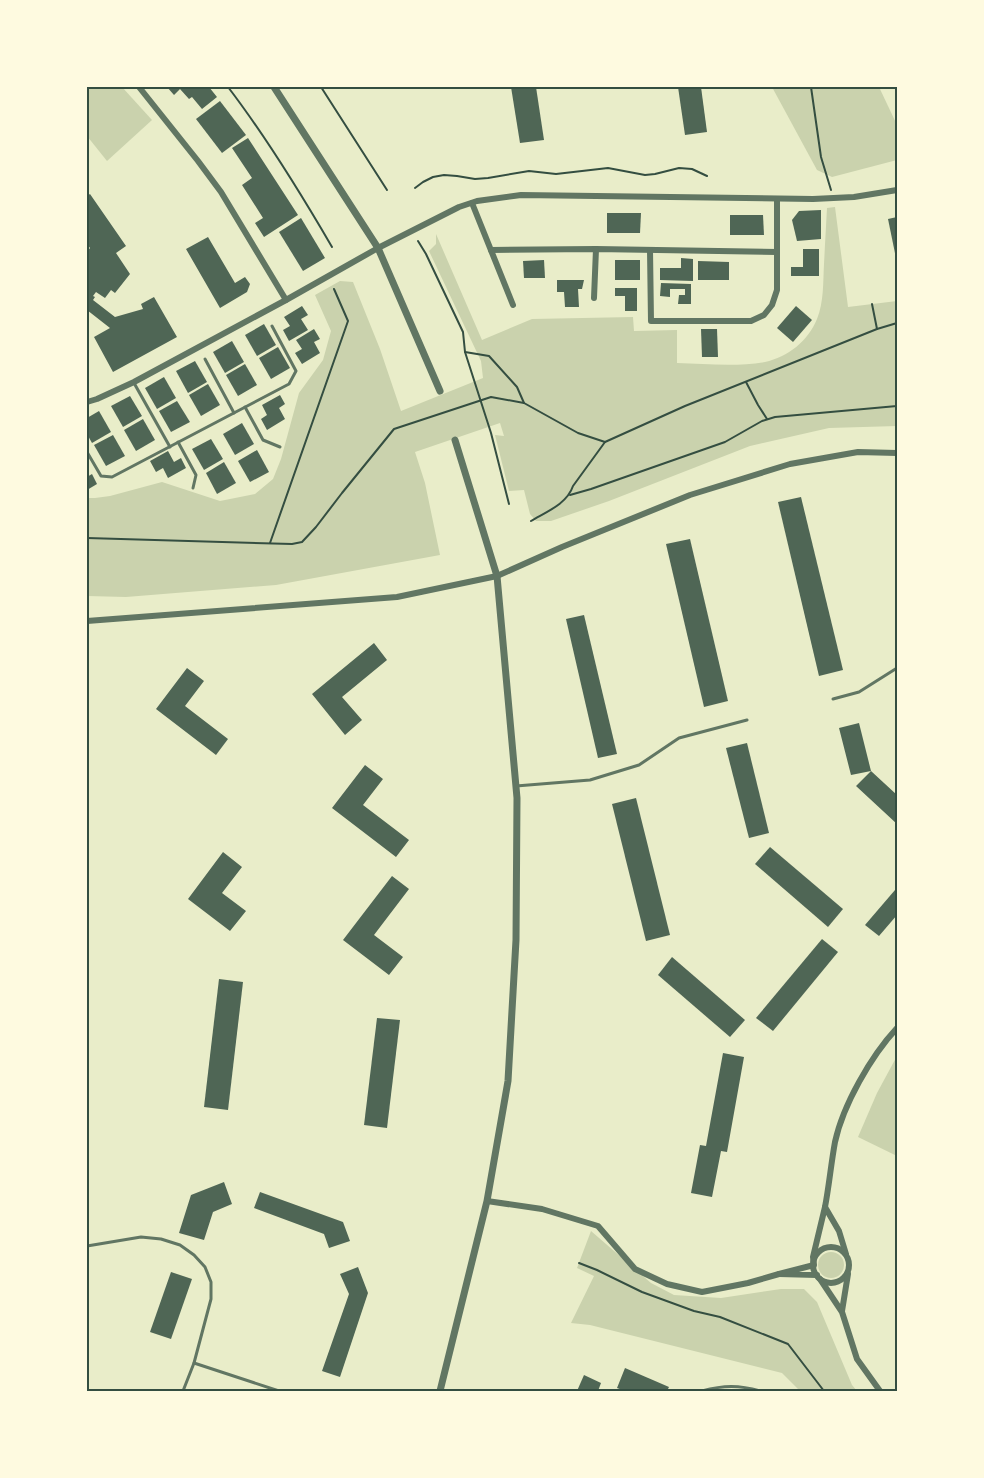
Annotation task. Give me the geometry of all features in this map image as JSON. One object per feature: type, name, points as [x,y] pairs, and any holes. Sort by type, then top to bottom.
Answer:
[{"type":"street","points":[[139,87],[221,192],[286,300]]},
{"type":"street","points":[[274,87],[378,248],[440,391]]},
{"type":"street","points":[[87,402],[134,382],[378,248],[459,207],[472,203],[521,195],[777,199],[854,197],[897,190]]},
{"type":"street","points":[[651,250],[651,321],[751,321],[764,315],[772,304],[777,290],[777,199]]},
{"type":"street","points":[[472,203],[513,305]]},
{"type":"street","points":[[594,298],[596,249]]},
{"type":"street","points":[[491,250],[777,252]]},
{"type":"street","points":[[440,1391],[488,1201],[508,1081],[516,940],[516,786],[497,576],[455,440]]},
{"type":"street","points":[[87,621],[397,597],[497,576],[690,495],[790,464],[858,452],[897,453]]},
{"type":"street","points":[[880,1391],[857,1359],[842,1312],[819,1277],[813,1257],[825,1207],[836,1141],[849,1102],[859,1081],[889,1036],[897,1028]]},
{"type":"street","points":[[488,1201],[542,1209],[598,1226],[635,1269],[667,1284],[702,1292],[748,1283],[814,1265]]},
{"type":"street","points":[[825,1207],[839,1231],[850,1265],[842,1312]]},
{"type":"street","points":[[814,1265],[816,1255],[824,1248],[836,1247],[842,1249],[846,1254]]},
{"type":"street","points":[[779,1274],[819,1277],[828,1282],[835,1282],[845,1276],[848,1271]]},
{"type":"lane","points":[[87,452],[101,476],[112,477],[289,384],[296,370],[272,326]]},
{"type":"lane","points":[[205,359],[234,413]]},
{"type":"lane","points":[[134,382],[170,447]]},
{"type":"lane","points":[[245,408],[262,440],[280,447]]},
{"type":"lane","points":[[178,442],[196,475],[193,488]]},
{"type":"lane","points":[[833,699],[858,692],[897,668]]},
{"type":"lane","points":[[516,786],[590,780],[639,765],[679,738],[747,720]]},
{"type":"lane","points":[[87,1246],[141,1237],[161,1239],[180,1245],[206,1267],[211,1282],[211,1299],[194,1363],[183,1391]]},
{"type":"lane","points":[[194,1363],[279,1391]]},
{"type":"lane","points":[[702,1391],[726,1386],[743,1386],[760,1391]]},
{"type":"path","points":[[228,87],[258,126],[332,247]]},
{"type":"path","points":[[321,87],[387,190]]},
{"type":"path","points":[[811,87],[821,157],[834,198]]},
{"type":"path","points":[[415,188],[433,177],[444,175],[475,179],[529,171],[556,174],[608,168],[645,175],[679,168],[692,169],[707,176]]},
{"type":"path","points":[[418,241],[462,332],[465,352],[491,433],[509,504]]},
{"type":"path","points":[[270,543],[348,321],[334,289]]},
{"type":"path","points":[[872,304],[877,330]]},
{"type":"path","points":[[570,495],[573,486],[605,442],[685,406],[897,323]]},
{"type":"path","points":[[465,352],[489,356],[517,387],[524,402]]},
{"type":"path","points":[[746,382],[767,419]]},
{"type":"path","points":[[87,538],[292,544],[302,542],[394,429],[491,397],[524,402],[578,433],[605,442]]},
{"type":"path","points":[[531,521],[570,495],[725,442],[767,419],[897,406]]},
{"type":"path","points":[[579,1263],[597,1269],[642,1292],[694,1311],[720,1317],[788,1344],[824,1391]]},
{"type":"green space","points":[[92,87],[122,87],[152,120],[107,161],[87,136],[87,91]]},
{"type":"green space","points":[[772,87],[879,87],[897,125],[897,160],[832,177],[817,170]]},
{"type":"green space","points":[[835,207],[848,307],[897,301],[897,426],[829,428],[750,446],[609,501],[551,521],[536,521],[530,514],[524,490],[509,491],[495,435],[504,436],[500,423],[415,452],[425,483],[440,555],[276,585],[126,597],[87,596],[87,498],[110,496],[162,482],[220,501],[255,494],[273,479],[281,459],[299,393],[323,360],[331,331],[315,295],[340,281],[353,282],[380,349],[401,411],[483,378],[481,361],[429,251],[436,244],[436,234],[482,340],[532,319],[633,317],[634,331],[677,330],[677,363],[754,364],[773,360],[789,352],[803,341],[813,327],[821,306],[823,292],[827,208]]},
{"type":"green space","points":[[897,1056],[897,1156],[858,1137],[877,1093]]},
{"type":"green space","points":[[591,1231],[651,1283],[674,1295],[721,1298],[781,1289],[804,1289],[817,1302],[852,1385],[857,1391],[800,1391],[782,1373],[590,1325],[571,1323],[594,1276],[577,1268]]},
{"type":"green space","points":[[831,1252],[840,1256],[844,1265],[840,1274],[831,1278],[822,1274],[818,1265],[822,1256]]},
{"type":"building","points":[[167,87],[209,87],[217,97],[202,109],[192,97],[189,99],[180,89],[174,95]]},
{"type":"building","points":[[511,87],[536,87],[544,140],[520,143]]},
{"type":"building","points":[[678,87],[701,87],[707,132],[685,135]]},
{"type":"building","points":[[220,101],[246,135],[222,153],[196,119]]},
{"type":"building","points":[[248,138],[298,215],[264,237],[255,223],[263,218],[242,185],[252,178],[232,148]]},
{"type":"building","points":[[90,194],[126,246],[116,253],[130,274],[115,293],[111,290],[105,298],[96,292],[93,300],[115,317],[143,309],[141,304],[154,297],[177,337],[113,372],[94,337],[110,328],[87,310],[87,252],[90,248],[87,244],[87,196]]},
{"type":"building","points":[[821,210],[821,239],[797,241],[792,220],[799,211]]},
{"type":"building","points":[[607,213],[641,213],[640,233],[607,233]]},
{"type":"building","points":[[730,215],[763,215],[764,235],[730,235]]},
{"type":"building","points":[[897,217],[897,257],[896,258],[888,219]]},
{"type":"building","points":[[301,218],[325,258],[303,271],[279,232]]},
{"type":"building","points":[[208,237],[235,283],[245,277],[250,284],[247,292],[220,308],[186,249]]},
{"type":"building","points":[[803,249],[819,249],[819,276],[791,276],[791,267],[803,267]]},
{"type":"building","points":[[681,258],[693,259],[693,281],[660,280],[660,268],[681,268]]},
{"type":"building","points":[[544,260],[545,278],[524,278],[523,261]]},
{"type":"building","points":[[615,260],[640,260],[640,280],[615,280]]},
{"type":"building","points":[[698,261],[729,262],[729,280],[698,280]]},
{"type":"building","points":[[557,280],[584,280],[582,289],[578,289],[579,307],[565,307],[564,292],[557,292]]},
{"type":"building","points":[[661,283],[691,284],[691,304],[678,304],[679,295],[685,295],[685,289],[670,289],[670,297],[660,296]]},
{"type":"building","points":[[615,288],[637,288],[637,311],[625,311],[625,296],[615,296]]},
{"type":"building","points":[[302,306],[308,315],[301,319],[308,330],[289,341],[283,330],[290,326],[284,317]]},
{"type":"building","points":[[796,306],[812,320],[793,342],[777,328]]},
{"type":"building","points":[[264,324],[276,345],[257,356],[245,335]]},
{"type":"building","points":[[314,329],[320,339],[314,342],[320,353],[302,364],[295,353],[302,349],[296,340]]},
{"type":"building","points":[[701,329],[717,329],[718,357],[702,357]]},
{"type":"building","points":[[232,341],[244,362],[225,373],[213,352]]},
{"type":"building","points":[[278,347],[290,368],[271,379],[259,358]]},
{"type":"building","points":[[195,361],[207,382],[188,393],[176,371]]},
{"type":"building","points":[[245,364],[257,385],[238,396],[226,375]]},
{"type":"building","points":[[164,377],[176,398],[157,409],[145,388]]},
{"type":"building","points":[[208,384],[220,405],[201,416],[189,395]]},
{"type":"building","points":[[280,395],[285,404],[279,408],[285,419],[267,430],[261,419],[267,415],[262,405]]},
{"type":"building","points":[[130,396],[142,416],[123,427],[111,406]]},
{"type":"building","points":[[177,401],[190,422],[171,432],[159,411]]},
{"type":"building","points":[[99,411],[111,432],[92,443],[87,434],[87,418]]},
{"type":"building","points":[[143,419],[155,440],[136,451],[124,430]]},
{"type":"building","points":[[242,423],[254,444],[235,455],[223,434]]},
{"type":"building","points":[[113,435],[125,456],[106,466],[94,445]]},
{"type":"building","points":[[211,439],[223,459],[204,470],[192,449]]},
{"type":"building","points":[[257,450],[269,472],[250,482],[238,461]]},
{"type":"building","points":[[168,451],[174,462],[181,458],[186,468],[168,478],[163,468],[156,472],[150,461]]},
{"type":"building","points":[[224,462],[236,483],[217,494],[206,473]]},
{"type":"building","points":[[92,474],[97,484],[87,490],[87,477]]},
{"type":"building","points":[[801,497],[843,670],[819,676],[778,502]]},
{"type":"building","points":[[690,539],[728,701],[704,707],[666,544]]},
{"type":"building","points":[[584,615],[617,754],[598,758],[566,619]]},
{"type":"building","points":[[374,643],[387,660],[342,697],[362,720],[345,735],[312,694]]},
{"type":"building","points":[[187,668],[204,681],[185,706],[228,739],[216,755],[156,709]]},
{"type":"building","points":[[859,723],[871,771],[851,775],[839,728]]},
{"type":"building","points":[[747,743],[769,833],[749,838],[726,748]]},
{"type":"building","points":[[365,765],[383,779],[363,805],[409,840],[396,857],[332,808]]},
{"type":"building","points":[[871,771],[897,795],[897,824],[856,786]]},
{"type":"building","points":[[636,798],[670,935],[646,941],[612,804]]},
{"type":"building","points":[[770,847],[843,909],[828,927],[755,864]]},
{"type":"building","points":[[223,852],[242,867],[222,893],[246,911],[230,931],[188,899]]},
{"type":"building","points":[[392,876],[409,889],[374,935],[403,957],[389,975],[343,940]]},
{"type":"building","points":[[895,890],[897,891],[897,915],[879,936],[865,925]]},
{"type":"building","points":[[822,939],[838,952],[773,1031],[756,1018]]},
{"type":"building","points":[[672,957],[745,1020],[730,1037],[658,975]]},
{"type":"building","points":[[219,979],[243,982],[228,1110],[204,1107]]},
{"type":"building","points":[[377,1018],[400,1020],[387,1128],[364,1125]]},
{"type":"building","points":[[723,1053],[744,1057],[727,1152],[721,1151],[712,1197],[691,1193],[700,1145],[706,1146]]},
{"type":"building","points":[[224,1182],[232,1204],[213,1212],[204,1240],[179,1233],[191,1195]]},
{"type":"building","points":[[260,1192],[343,1222],[350,1241],[329,1248],[324,1234],[254,1208]]},
{"type":"building","points":[[358,1267],[368,1293],[340,1377],[322,1371],[349,1294],[340,1274]]},
{"type":"building","points":[[171,1272],[192,1279],[171,1339],[150,1332]]},
{"type":"building","points":[[625,1368],[669,1387],[667,1391],[625,1391],[617,1388]]},
{"type":"building","points":[[584,1375],[601,1383],[598,1391],[577,1391]]}]
